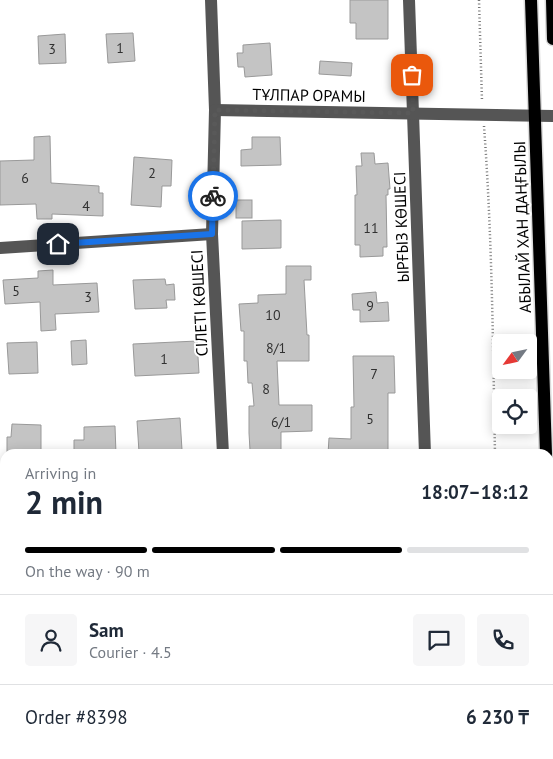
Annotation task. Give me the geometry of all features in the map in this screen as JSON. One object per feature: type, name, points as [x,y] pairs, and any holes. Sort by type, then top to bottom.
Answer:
[{"type":"main road","name":"АБЫЛАЙ ХАН ДАҢҒЫЛЫ","points":[[531,0],[546,449]]},
{"type":"main road","points":[[552,0],[553,39]]},
{"type":"street","name":"СІЛЕТІ КӨШЕСІ","points":[[211,0],[215,110],[212,234],[224,449]]},
{"type":"street","name":"ЫРҒЫЗ КӨШЕСІ","points":[[409,0],[425,449]]},
{"type":"street","name":"ТҰЛПАР ОРАМЫ","points":[[215,110],[553,116]]},
{"type":"street","points":[[0,248],[212,234]]},
{"type":"path","points":[[479,0],[482,114],[488,189],[492,284],[495,449]]},
{"type":"building","points":[[350,0],[388,0],[388,39],[356,39],[356,23],[350,23]]},
{"type":"building","points":[[133,33],[135,61],[108,63],[106,34]]},
{"type":"building","points":[[65,34],[66,63],[39,64],[38,36]]},
{"type":"building","points":[[270,43],[272,75],[245,77],[244,67],[238,67],[237,53],[243,53],[243,45]]},
{"type":"building","points":[[320,61],[352,63],[351,76],[319,74]]},
{"type":"building","points":[[50,136],[51,183],[99,186],[99,193],[103,193],[103,216],[52,214],[52,219],[37,219],[36,204],[0,205],[0,161],[34,160],[34,137]]},
{"type":"building","points":[[252,137],[280,137],[281,165],[241,166],[241,150],[252,149]]},
{"type":"building","points":[[361,153],[374,153],[375,164],[388,163],[390,189],[388,189],[388,195],[386,195],[387,247],[383,247],[383,256],[360,257],[360,245],[355,245],[356,166],[362,166]]},
{"type":"building","points":[[134,157],[172,160],[171,186],[162,186],[161,207],[131,205]]},
{"type":"building","points":[[236,200],[252,200],[252,218],[236,218]]},
{"type":"building","points":[[281,220],[281,248],[242,249],[242,221]]},
{"type":"building","points":[[286,266],[311,266],[311,280],[304,280],[307,335],[309,335],[309,361],[277,361],[279,405],[312,405],[312,431],[281,432],[281,449],[250,449],[249,406],[254,406],[252,383],[248,383],[247,361],[244,361],[244,331],[241,331],[239,304],[258,303],[258,295],[286,294]]},
{"type":"building","points":[[53,270],[53,285],[97,283],[99,312],[55,314],[56,330],[41,331],[40,302],[5,304],[3,280],[38,278],[38,271]]},
{"type":"building","points":[[165,279],[166,285],[174,284],[175,300],[166,300],[167,308],[135,309],[133,280]]},
{"type":"building","points":[[376,292],[377,303],[388,302],[389,321],[360,322],[360,310],[353,310],[352,294]]},
{"type":"building","points":[[86,340],[87,364],[72,365],[71,341]]},
{"type":"building","points":[[197,341],[199,373],[135,376],[133,344]]},
{"type":"building","points":[[37,342],[38,373],[9,374],[7,343]]},
{"type":"building","points":[[353,356],[394,356],[395,393],[388,393],[388,449],[328,449],[329,438],[351,439],[351,407],[354,407]]},
{"type":"building","points":[[180,418],[182,449],[139,449],[137,421]]},
{"type":"building","points":[[12,424],[41,425],[41,449],[7,449],[7,437],[11,437]]},
{"type":"building","points":[[115,426],[116,449],[74,449],[74,440],[84,440],[84,427]]},
{"type":"way so far","points":[[213,196],[215,110],[413,113],[412,75]]},
{"type":"route","points":[[58,244],[212,234],[213,196]]}]
